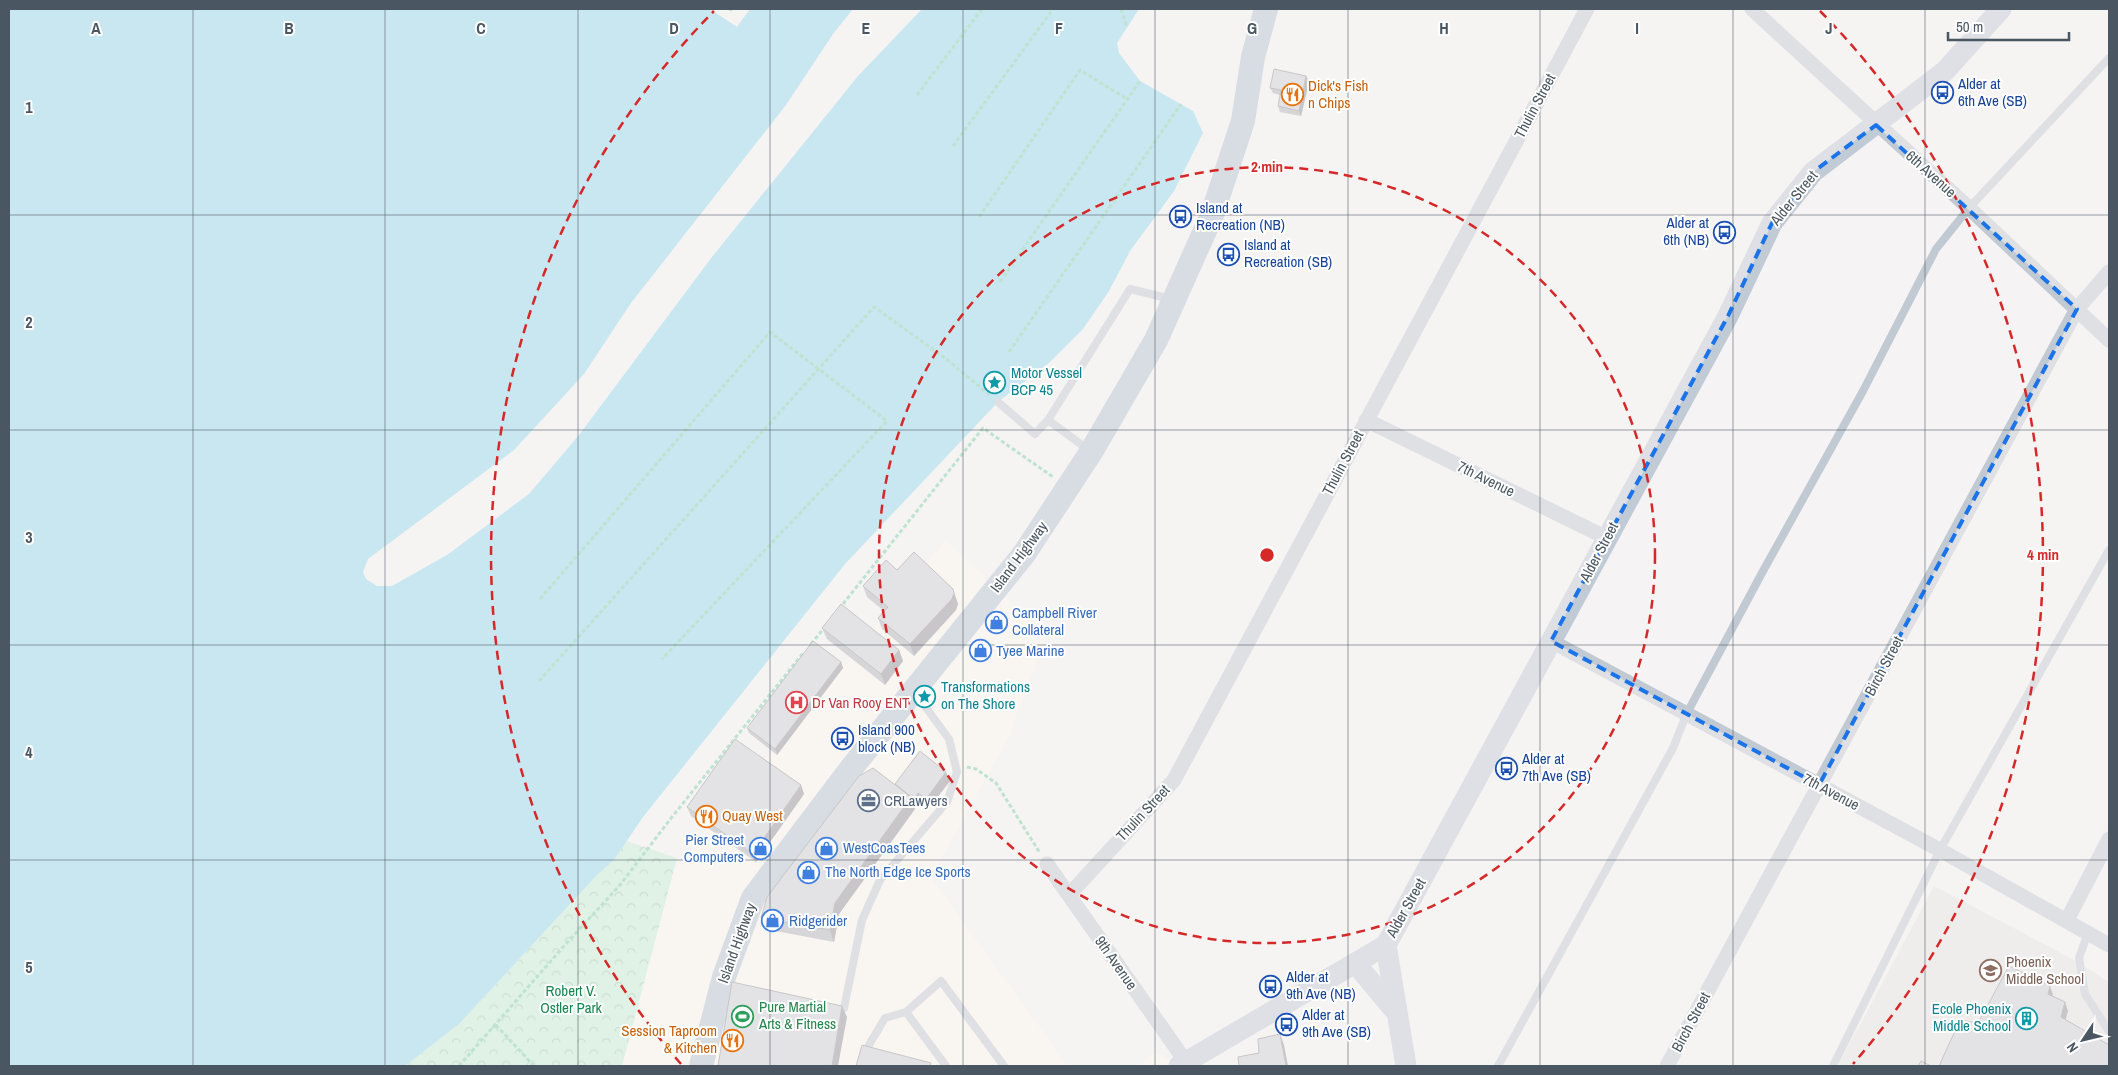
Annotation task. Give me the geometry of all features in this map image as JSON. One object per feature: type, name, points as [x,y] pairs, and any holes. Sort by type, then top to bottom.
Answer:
[{"type":"main road","name":"Island Highway","points":[[701,1066],[724,977],[753,898],[913,690],[1024,554],[1091,452],[1156,340],[1212,216],[1243,121],[1253,57],[1266,9]]},
{"type":"street","name":"Thulin Street","points":[[1069,895],[1174,780],[1587,9]]},
{"type":"street","name":"6th Avenue","points":[[1752,9],[1876,125],[1969,208],[2109,340]]},
{"type":"street","name":"Alder Street","points":[[1182,1064],[1386,946],[1728,316],[1772,223],[1813,172],[1945,70],[2001,9]]},
{"type":"street","name":"Birch Street","points":[[1667,1066],[2077,309],[2109,272]]},
{"type":"street","name":"7th Avenue","points":[[1366,420],[1607,538]]},
{"type":"street","name":"7th Avenue","points":[[1552,641],[1940,850],[2109,945]]},
{"type":"street","points":[[2067,920],[2109,839]]},
{"type":"street","name":"9th Avenue","points":[[1047,864],[1182,1064]]},
{"type":"street","points":[[1386,946],[1406,1066]]},
{"type":"street","points":[[1356,964],[1397,1012]]},
{"type":"lane","points":[[1498,1066],[1673,748],[1687,713],[1763,570],[1863,391],[1936,249],[1969,208],[2109,58]]},
{"type":"lane","points":[[998,402],[1035,434],[1048,420],[1130,289],[1175,300]]},
{"type":"lane","points":[[1048,420],[1091,452]]},
{"type":"lane","points":[[1833,1066],[1940,850],[2109,550]]},
{"type":"lane","points":[[844,1008],[862,920],[880,880],[947,802],[957,772],[948,739],[913,690]]},
{"type":"lane","points":[[2088,933],[2079,958],[2085,994],[2109,1031]]},
{"type":"lane","points":[[861,1066],[866,1050],[885,1018],[906,1012],[941,982],[1004,1066]]},
{"type":"lane","points":[[906,1012],[946,1066]]},
{"type":"path","points":[[917,95],[982,9]]},
{"type":"path","points":[[953,146],[1053,9]]},
{"type":"path","points":[[1121,9],[1127,27]]},
{"type":"path","points":[[979,218],[1080,70],[1127,99]]},
{"type":"path","points":[[1000,282],[1140,81]]},
{"type":"path","points":[[1009,352],[1181,104]]},
{"type":"path","points":[[539,681],[874,307],[945,358],[998,402]]},
{"type":"path","points":[[540,599],[770,332],[887,421],[662,659]]},
{"type":"path","points":[[833,616],[983,428],[1068,488]]},
{"type":"path","points":[[459,1066],[620,885],[672,817],[827,624]]},
{"type":"path","points":[[955,766],[976,769],[996,783],[1047,864]]},
{"type":"path","points":[[496,1025],[533,1065]]},
{"type":"highlighted area","points":[[1876,125],[2077,309],[1819,785],[1551,641],[1728,316],[1772,223],[1813,172]]},
{"type":"shaded area","points":[[946,540],[1046,636],[1009,736],[931,878],[1068,1066],[599,1066],[626,928]]},
{"type":"shaded area","name":"Phoenix Middle School","points":[[1934,886],[2074,960],[2109,982],[2109,1066],[1838,1066]]},
{"type":"shaded area","points":[[1154,1052],[1182,1066],[1139,1066]]},
{"type":"green space","name":"Robert V. Ostler Park","points":[[626,841],[677,858],[622,1066],[405,1066],[459,1024],[596,876],[614,860]]},
{"type":"water","points":[[9,9],[853,9],[833,34],[786,105],[631,303],[584,374],[514,450],[368,559],[363,572],[366,579],[377,586],[392,586],[447,555],[529,494],[579,435],[712,257],[858,76],[922,9],[1139,9],[1117,43],[1119,53],[1140,81],[1193,111],[1203,133],[1174,191],[1130,251],[1109,291],[1083,329],[1050,362],[998,402],[845,564],[643,817],[614,860],[596,876],[459,1024],[405,1066],[9,1066]]},
{"type":"pier","points":[[715,9],[750,9],[737,27],[713,11]]},
{"type":"building","name":"Dick's Fish n Chips","points":[[1274,69],[1306,76],[1299,111],[1278,106],[1281,90],[1270,88]]},
{"type":"building","points":[[914,552],[953,589],[954,593],[952,599],[910,644],[878,618],[888,607],[863,586],[886,560],[897,570]]},
{"type":"building","points":[[841,604],[899,650],[881,674],[822,628]]},
{"type":"building","points":[[813,641],[841,662],[775,749],[747,728]]},
{"type":"building","points":[[735,739],[801,785],[753,854],[687,807]]},
{"type":"building","points":[[920,751],[946,772],[926,799],[918,793],[914,799],[895,784]]},
{"type":"building","points":[[873,768],[911,797],[835,903],[830,930],[761,918],[767,897],[859,776]]},
{"type":"building","name":"Ecole Phoenix Middle School","points":[[2009,966],[2050,986],[2048,994],[2065,1002],[2061,1017],[2109,1045],[2109,1066],[1939,1066],[1960,1020],[1978,1023]]},
{"type":"building","points":[[732,982],[842,1006],[832,1066],[718,1066]]},
{"type":"building","points":[[1280,1034],[1286,1066],[1239,1066],[1238,1057],[1259,1053],[1258,1039]]},
{"type":"building","points":[[862,1045],[931,1063],[930,1066],[856,1066]]},
{"type":"building","points":[[1921,1061],[1931,1066],[1918,1066]]},
{"type":"place","name":"Alder at 6th Ave (SB)","points":[[1942,93]]},
{"type":"place","name":"Dick's Fish n Chips","points":[[1292,95]]},
{"type":"place","name":"Island at Recreation (NB)","points":[[1180,217]]},
{"type":"place","name":"Alder at 6th (NB)","points":[[1725,232]]},
{"type":"place","name":"Island at Recreation (SB)","points":[[1228,254]]},
{"type":"place","name":"Motor Vessel BCP 45","points":[[995,382]]},
{"type":"place","name":"Campbell River Collateral","points":[[996,622]]},
{"type":"place","name":"Tyee Marine","points":[[980,651]]},
{"type":"place","name":"Transformations on The Shore","points":[[925,696]]},
{"type":"place","name":"Dr Van Rooy ENT","points":[[796,703]]},
{"type":"place","name":"Island 900 block (NB)","points":[[842,739]]},
{"type":"place","name":"Alder at 7th Ave (SB)","points":[[1506,768]]},
{"type":"place","name":"CRLawyers","points":[[868,801]]},
{"type":"place","name":"Quay West","points":[[706,816]]},
{"type":"place","name":"WestCoasTees","points":[[827,848]]},
{"type":"place","name":"Pier Street Computers","points":[[760,849]]},
{"type":"place","name":"The North Edge Ice Sports","points":[[809,872]]},
{"type":"place","name":"Ridgerider","points":[[773,921]]},
{"type":"place","name":"Phoenix Middle School","points":[[1990,971]]},
{"type":"place","name":"Alder at 9th Ave (NB)","points":[[1270,986]]},
{"type":"place","name":"Pure Martial Arts & Fitness","points":[[743,1016]]},
{"type":"place","name":"Ecole Phoenix Middle School","points":[[2027,1018]]},
{"type":"place","name":"Alder at 9th Ave (SB)","points":[[1286,1024]]},
{"type":"place","name":"Session Taproom & Kitchen","points":[[733,1040]]}]
